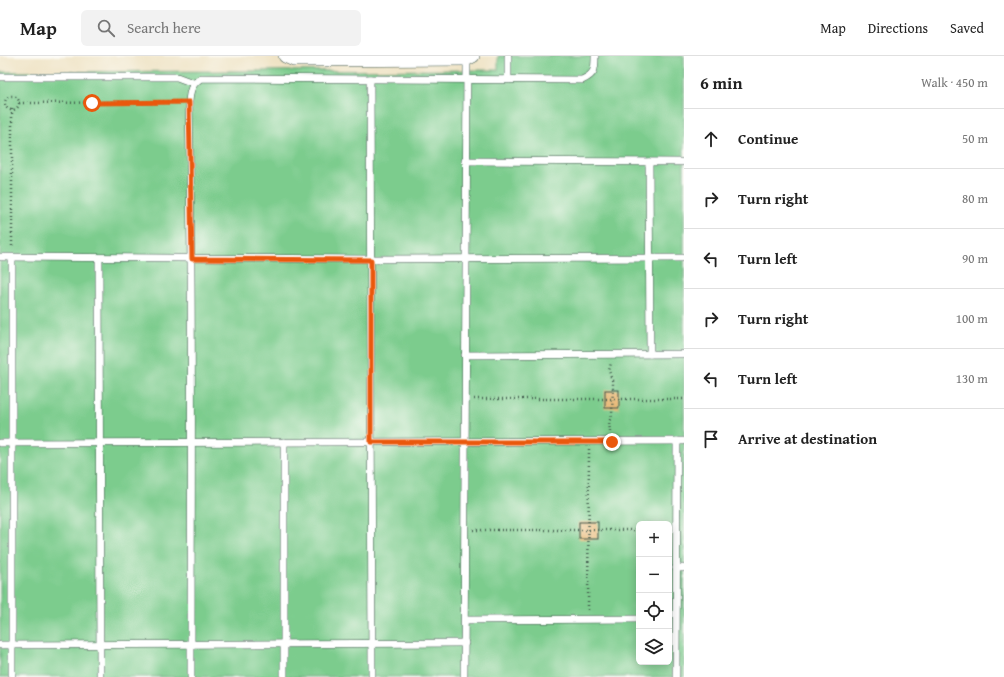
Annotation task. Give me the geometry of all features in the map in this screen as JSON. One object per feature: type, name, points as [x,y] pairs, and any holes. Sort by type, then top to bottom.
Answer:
[{"type":"street","points":[[285,56],[294,60],[470,57]]},
{"type":"lane","points":[[508,56],[508,79]]},
{"type":"lane","points":[[191,677],[190,443],[192,259],[189,102],[190,91],[193,83],[201,78],[582,80],[591,76],[594,71],[595,56]]},
{"type":"lane","points":[[464,677],[465,79],[470,57]]},
{"type":"lane","points":[[0,77],[177,77],[193,83]]},
{"type":"lane","points":[[370,79],[372,677]]},
{"type":"lane","points":[[465,161],[684,162]]},
{"type":"lane","points":[[650,162],[650,354]]},
{"type":"lane","points":[[0,258],[371,260],[684,258]]},
{"type":"lane","points":[[12,258],[12,677]]},
{"type":"lane","points":[[99,259],[100,677]]},
{"type":"lane","points":[[465,355],[684,354]]},
{"type":"lane","points":[[284,442],[284,677]]},
{"type":"lane","points":[[0,443],[681,442],[676,568],[672,619],[676,677]]},
{"type":"lane","points":[[676,568],[684,568]]},
{"type":"lane","points":[[464,620],[636,619]]},
{"type":"lane","points":[[0,645],[464,643]]},
{"type":"path","points":[[12,110],[6,105],[5,101],[8,97],[16,97],[19,103]]},
{"type":"path","points":[[19,103],[189,102]]},
{"type":"path","points":[[12,110],[17,107],[19,103]]},
{"type":"path","points":[[12,110],[12,258]]},
{"type":"path","points":[[611,436],[609,426],[612,415],[613,383],[609,372],[612,360]]},
{"type":"path","points":[[471,399],[684,399]]},
{"type":"path","points":[[588,613],[589,448]]},
{"type":"path","points":[[471,530],[636,530]]},
{"type":"green space","points":[[498,56],[684,56],[684,677],[0,677],[0,72],[498,70]]},
{"type":"building","points":[[605,390],[619,390],[619,408],[605,408]]},
{"type":"building","points":[[579,522],[598,522],[598,539],[579,539]]},
{"type":"route","points":[[92,103],[189,102],[192,259],[371,260],[371,442],[612,442]]}]
